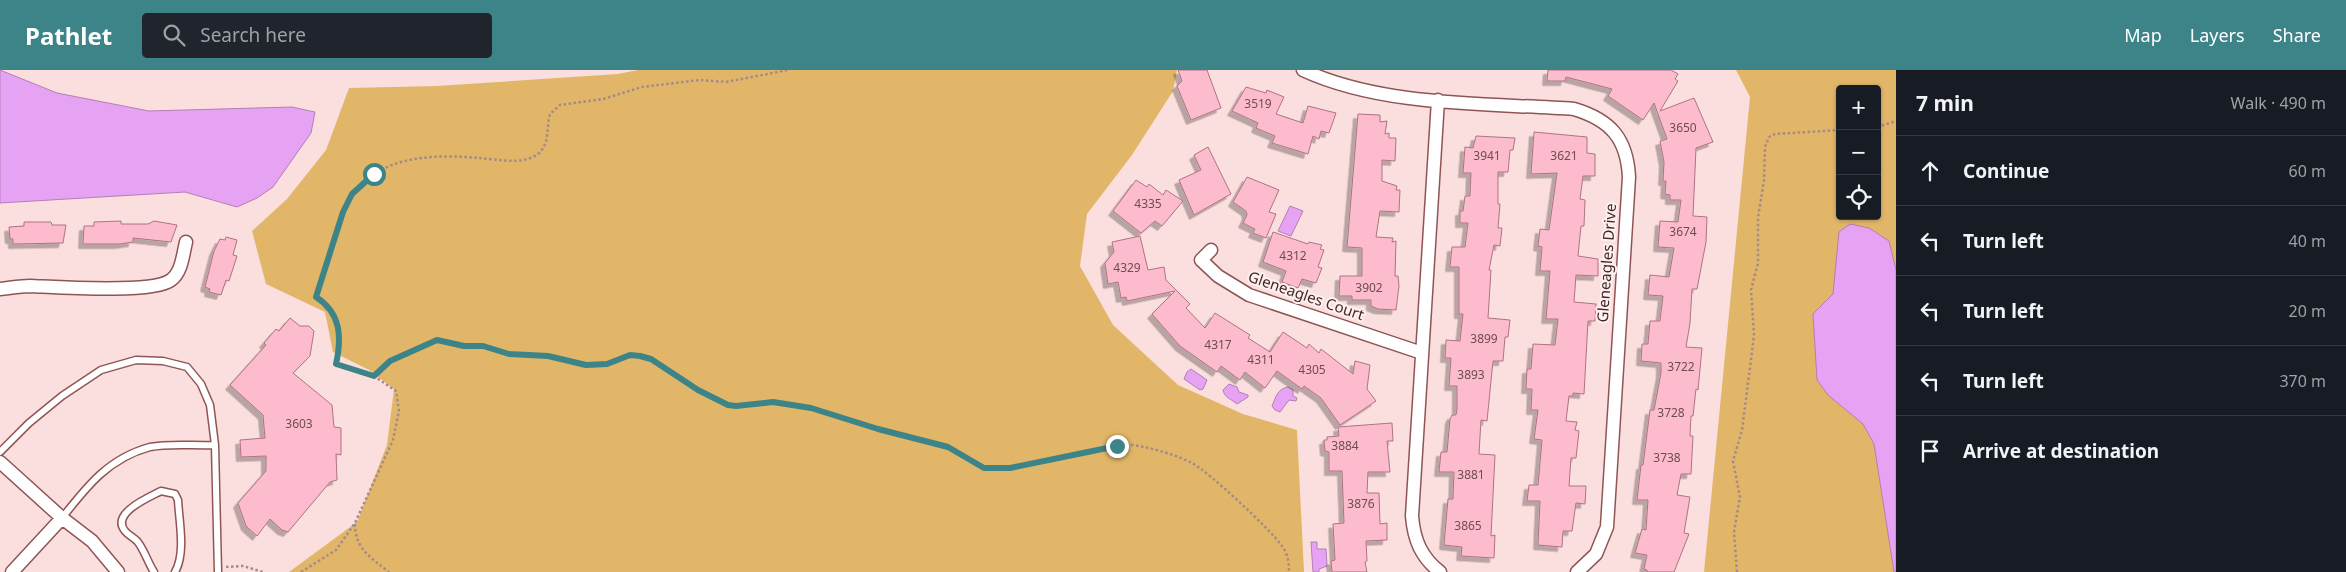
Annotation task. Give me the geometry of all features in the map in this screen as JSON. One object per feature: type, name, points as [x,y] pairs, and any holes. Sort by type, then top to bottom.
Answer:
[{"type":"street","name":"Gleneagles Drive","points":[[1303,70],[1347,87],[1378,94],[1574,109],[1591,114],[1616,133],[1628,162],[1607,527],[1596,554],[1577,572]]},
{"type":"street","points":[[1438,100],[1412,524],[1418,545],[1426,558],[1440,572]]},
{"type":"street","points":[[0,289],[28,286],[69,289],[134,288],[163,283],[170,281],[178,272],[186,242]]},
{"type":"street","name":"Gleneagles Court","points":[[1211,250],[1201,260],[1218,276],[1249,295],[1422,353]]},
{"type":"street","points":[[0,462],[105,554],[118,572]]},
{"type":"street","points":[[12,572],[62,518]]},
{"type":"lane","points":[[0,452],[29,423],[101,370],[136,360],[163,361],[187,367],[201,384],[210,405],[215,445],[219,570]]},
{"type":"lane","points":[[62,518],[88,486],[119,458],[151,447],[215,445]]},
{"type":"lane","points":[[154,572],[138,542],[124,531],[121,524],[122,518],[133,505],[161,491],[175,494],[178,500],[180,555],[179,565],[175,572]]},
{"type":"path","points":[[302,572],[336,550],[347,537],[397,427],[399,412],[396,391],[374,376],[336,364],[340,348],[338,323],[329,308],[316,297],[343,212],[352,194],[367,180],[390,165],[428,157],[452,156],[519,161],[530,158],[544,147],[547,140],[550,114],[560,105],[604,99],[642,88],[700,80],[726,82],[788,70]]},
{"type":"path","points":[[1881,126],[1896,121]]},
{"type":"path","points":[[1738,572],[1734,532],[1740,497],[1734,461],[1742,430],[1754,334],[1751,290],[1760,248],[1758,218],[1764,180],[1765,147],[1769,137],[1775,134],[1836,130]]},
{"type":"path","points":[[374,376],[390,361],[437,340],[464,346],[483,346],[509,354],[548,356],[586,365],[607,364],[630,355],[651,359],[698,390],[728,405],[736,406],[773,402],[811,408],[869,427],[948,447],[984,468],[1010,468],[1126,444],[1135,445],[1181,458],[1194,464],[1209,476],[1282,546],[1289,563],[1288,572]]},
{"type":"path","points":[[354,523],[355,534],[361,549],[389,572]]},
{"type":"path","points":[[219,570],[243,566],[264,572]]},
{"type":"shaded area","points":[[0,70],[57,93],[149,111],[292,107],[315,112],[311,133],[273,187],[257,198],[237,207],[185,192],[0,203]]},
{"type":"shaded area","points":[[638,70],[1177,70],[1173,91],[1132,155],[1087,214],[1080,266],[1113,325],[1178,385],[1243,414],[1297,430],[1304,572],[289,572],[357,522],[387,445],[394,389],[369,370],[333,352],[325,312],[266,284],[252,231],[287,199],[326,150],[349,88],[437,86],[618,74]]},
{"type":"shaded area","points":[[1736,70],[1896,70],[1896,572],[1704,572],[1750,97]]},
{"type":"shaded area","points":[[1290,206],[1303,211],[1291,236],[1278,231]]},
{"type":"shaded area","points":[[1850,224],[1869,228],[1889,241],[1896,270],[1896,572],[1894,572],[1874,444],[1863,424],[1828,395],[1817,380],[1813,314],[1833,294],[1839,232]]},
{"type":"shaded area","points":[[1191,369],[1207,380],[1203,389],[1200,390],[1184,379],[1187,372]]},
{"type":"shaded area","points":[[1229,384],[1237,387],[1239,392],[1248,395],[1248,397],[1237,404],[1226,396],[1223,390]]},
{"type":"shaded area","points":[[1288,387],[1293,390],[1293,396],[1297,398],[1296,401],[1289,400],[1280,412],[1275,410],[1272,406],[1277,394]]},
{"type":"shaded area","points":[[1311,542],[1317,542],[1317,549],[1326,549],[1327,566],[1319,569],[1319,572],[1313,572]]},
{"type":"building","points":[[1178,70],[1207,70],[1221,108],[1191,120],[1177,86],[1182,81]]},
{"type":"building","points":[[1548,70],[1671,70],[1678,74],[1675,79],[1678,81],[1660,111],[1694,98],[1713,142],[1696,148],[1693,216],[1707,217],[1706,242],[1697,289],[1692,289],[1690,323],[1686,347],[1702,348],[1698,390],[1696,389],[1693,416],[1691,416],[1690,436],[1693,436],[1691,474],[1681,474],[1677,495],[1690,497],[1684,533],[1689,534],[1674,572],[1647,572],[1644,569],[1647,555],[1635,553],[1642,529],[1646,530],[1648,500],[1637,500],[1650,410],[1654,410],[1661,373],[1661,363],[1641,361],[1642,344],[1648,344],[1650,321],[1660,321],[1663,296],[1648,295],[1650,275],[1669,277],[1674,248],[1658,247],[1660,221],[1678,222],[1681,200],[1670,200],[1670,195],[1665,194],[1666,181],[1663,181],[1664,162],[1660,141],[1667,139],[1654,103],[1643,120],[1608,96],[1612,89],[1566,77],[1565,81],[1547,81]]},
{"type":"building","points":[[1246,87],[1266,93],[1267,90],[1284,97],[1276,114],[1303,123],[1308,106],[1336,113],[1329,133],[1321,131],[1319,139],[1313,136],[1308,154],[1272,143],[1275,136],[1256,128],[1258,123],[1232,111]]},
{"type":"building","points":[[1358,114],[1380,115],[1380,122],[1387,121],[1385,134],[1389,133],[1389,138],[1396,138],[1395,161],[1382,160],[1382,181],[1397,186],[1396,190],[1400,190],[1399,212],[1380,211],[1376,237],[1393,238],[1392,242],[1396,241],[1395,276],[1398,276],[1399,286],[1396,310],[1378,309],[1371,306],[1371,300],[1352,300],[1352,296],[1339,296],[1340,276],[1362,276],[1362,248],[1347,247]]},
{"type":"building","points":[[1534,132],[1587,137],[1587,153],[1595,154],[1595,176],[1583,176],[1580,199],[1585,200],[1584,226],[1581,226],[1578,256],[1598,259],[1598,276],[1576,275],[1574,302],[1596,304],[1595,321],[1588,321],[1584,394],[1573,393],[1573,396],[1569,396],[1566,421],[1577,422],[1575,430],[1579,431],[1576,458],[1571,458],[1569,486],[1586,486],[1585,504],[1576,503],[1572,531],[1563,531],[1562,547],[1538,545],[1540,501],[1527,501],[1529,485],[1538,485],[1542,440],[1534,439],[1538,410],[1531,410],[1532,389],[1526,389],[1527,369],[1531,369],[1533,344],[1555,345],[1558,319],[1546,319],[1550,271],[1540,271],[1542,247],[1538,246],[1540,229],[1549,230],[1557,173],[1531,174]]},
{"type":"building","points":[[1476,136],[1515,138],[1513,150],[1510,150],[1508,172],[1498,172],[1498,204],[1500,204],[1498,228],[1502,228],[1500,246],[1494,245],[1489,270],[1491,270],[1488,318],[1510,320],[1508,337],[1505,337],[1503,361],[1493,361],[1487,421],[1481,420],[1479,454],[1495,455],[1491,536],[1495,535],[1494,558],[1461,556],[1462,547],[1444,545],[1448,499],[1453,499],[1454,472],[1439,472],[1441,452],[1447,452],[1450,419],[1452,415],[1456,415],[1457,409],[1457,386],[1449,386],[1451,358],[1445,358],[1446,340],[1460,341],[1463,314],[1459,314],[1459,267],[1450,267],[1452,247],[1465,247],[1468,223],[1460,223],[1460,211],[1463,211],[1465,196],[1470,196],[1471,173],[1463,173],[1465,147],[1473,148]]},
{"type":"building","points":[[1208,147],[1231,194],[1194,215],[1179,180],[1201,170],[1194,155]]},
{"type":"building","points":[[1247,177],[1279,190],[1269,212],[1276,214],[1266,238],[1253,233],[1255,229],[1243,223],[1247,215],[1246,211],[1233,202]]},
{"type":"building","points":[[1136,180],[1147,187],[1149,184],[1163,195],[1166,190],[1183,201],[1162,226],[1155,221],[1141,233],[1113,211]]},
{"type":"building","points":[[121,221],[121,224],[148,224],[154,221],[177,225],[171,242],[133,238],[133,242],[120,244],[83,244],[84,226],[94,226],[94,222]]},
{"type":"building","points":[[24,222],[51,222],[52,225],[66,225],[63,243],[13,244],[13,239],[10,239],[9,227],[24,226]]},
{"type":"building","points":[[1273,232],[1308,244],[1309,242],[1322,245],[1320,249],[1324,250],[1318,267],[1322,268],[1316,283],[1302,279],[1298,288],[1282,282],[1286,271],[1263,262]]},
{"type":"building","points":[[1140,236],[1148,270],[1164,267],[1166,280],[1190,304],[1186,308],[1205,328],[1215,313],[1250,335],[1248,338],[1270,352],[1283,332],[1307,348],[1309,344],[1319,353],[1321,349],[1353,374],[1355,361],[1370,365],[1367,389],[1376,401],[1340,425],[1321,398],[1304,386],[1302,389],[1277,371],[1265,388],[1245,372],[1240,380],[1221,366],[1217,372],[1180,346],[1152,314],[1175,291],[1127,301],[1126,297],[1121,298],[1118,282],[1108,284],[1105,263],[1114,252],[1112,242]]},
{"type":"building","points":[[226,237],[237,240],[233,255],[237,256],[229,281],[226,280],[221,295],[209,292],[210,289],[205,287],[214,251],[220,239],[225,240]]},
{"type":"building","points":[[290,318],[300,326],[309,326],[314,331],[310,356],[293,373],[332,405],[334,427],[341,428],[341,455],[336,454],[337,480],[330,482],[288,532],[282,530],[270,519],[257,536],[246,526],[238,503],[266,471],[266,456],[241,457],[240,440],[265,438],[263,415],[230,385],[266,345],[264,343],[276,329],[279,331]]},
{"type":"building","points":[[1392,423],[1393,441],[1387,441],[1390,472],[1368,472],[1367,493],[1379,493],[1380,524],[1387,523],[1387,540],[1366,541],[1367,561],[1365,562],[1367,572],[1332,572],[1331,561],[1335,560],[1333,524],[1344,523],[1342,471],[1329,471],[1329,452],[1325,451],[1324,440],[1327,440],[1327,437],[1339,436],[1338,427]]},
{"type":"route","points":[[374,174],[352,194],[343,212],[316,297],[329,308],[338,323],[340,348],[336,364],[374,376],[390,361],[426,343],[437,340],[464,346],[483,346],[509,354],[548,356],[586,365],[607,364],[630,355],[640,356],[662,365],[675,376],[698,390],[728,405],[736,406],[773,402],[811,408],[860,424],[948,447],[957,451],[974,464],[984,468],[1010,468],[1117,446]]}]
